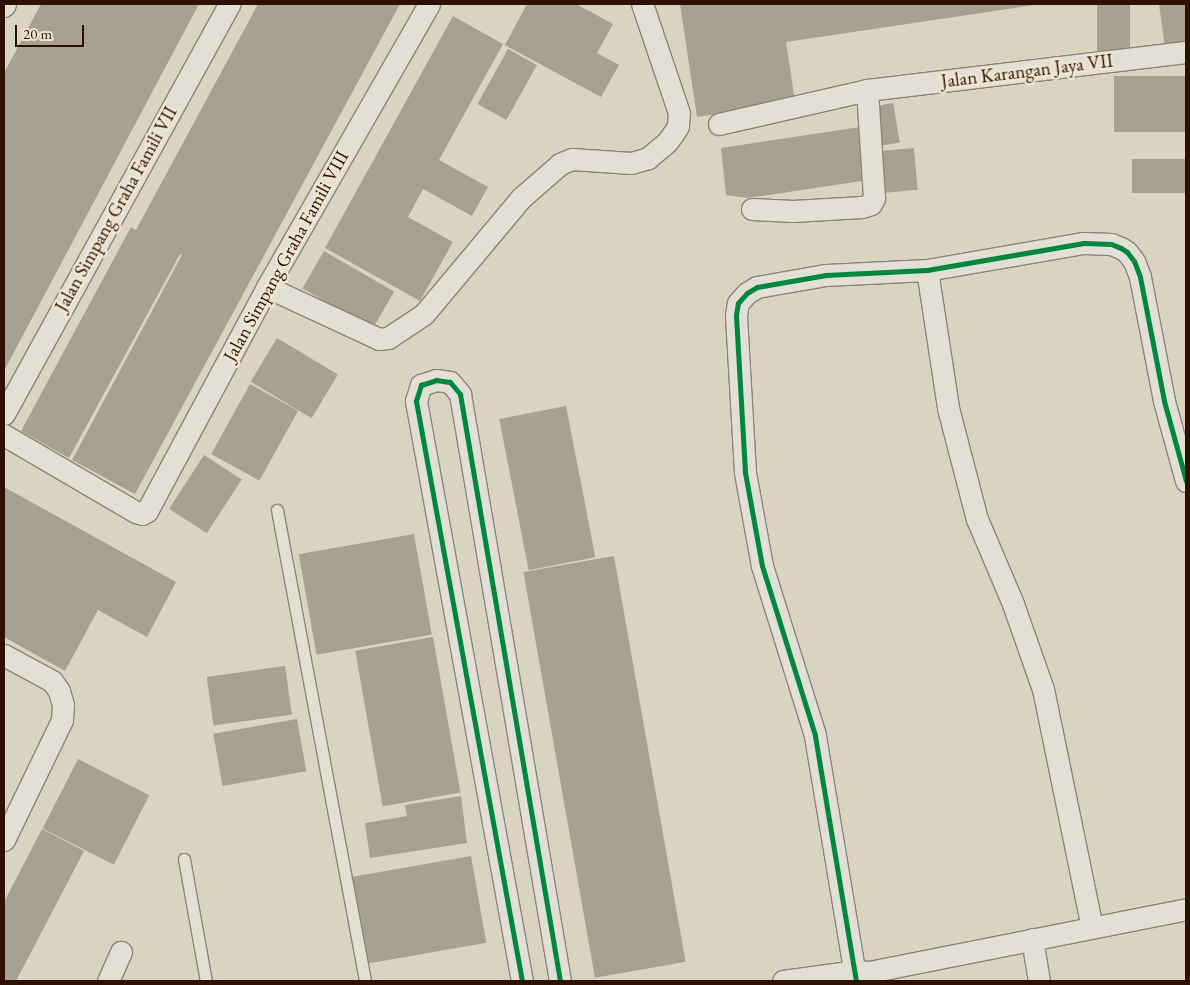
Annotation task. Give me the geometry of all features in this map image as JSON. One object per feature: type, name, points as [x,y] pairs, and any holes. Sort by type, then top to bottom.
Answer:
[{"type":"street","name":"Jalan Simpang Graha Famili VII","points":[[4,414],[229,4]]},
{"type":"street","name":"Jalan Simpang Graha Famili VIII","points":[[4,435],[136,512],[142,514],[147,511],[267,287],[428,4]]},
{"type":"street","points":[[267,287],[379,339],[388,338],[424,314],[521,198],[560,164],[572,159],[631,162],[648,158],[667,142],[673,134],[678,126],[679,113],[642,4]]},
{"type":"street","name":"Jalan Karangan Jaya VII","points":[[719,124],[868,90],[1186,52]]},
{"type":"street","points":[[752,209],[793,211],[871,204],[874,198],[868,90]]},
{"type":"street","points":[[854,977],[815,735],[760,557],[745,472],[736,315],[738,304],[747,293],[768,284],[826,275],[927,270],[1084,244],[1111,244],[1127,252],[1140,278],[1164,401],[1186,481]]},
{"type":"street","points":[[927,270],[948,408],[977,519],[1013,604],[1043,689],[1092,927]]},
{"type":"street","points":[[522,981],[416,401],[421,385],[436,380],[455,384],[460,394],[560,981]]},
{"type":"street","points":[[4,655],[52,681],[59,691],[63,705],[62,720],[4,840]]},
{"type":"street","points":[[784,981],[854,977],[1032,939],[1186,909]]},
{"type":"street","points":[[1032,939],[1039,981]]},
{"type":"street","points":[[108,981],[121,952]]},
{"type":"lane","points":[[277,510],[364,981]]},
{"type":"lane","points":[[184,859],[206,981]]},
{"type":"building","points":[[41,4],[199,4],[4,371],[4,73]]},
{"type":"building","points":[[258,4],[400,4],[135,494],[72,460],[182,255],[180,254],[69,458],[21,431],[131,227],[136,230]]},
{"type":"building","points":[[527,4],[576,4],[613,24],[597,53],[619,65],[601,97],[505,45]]},
{"type":"building","points":[[680,4],[1034,5],[786,42],[795,102],[697,117]]},
{"type":"building","points":[[1097,4],[1130,4],[1130,56],[1097,56]]},
{"type":"building","points":[[1159,4],[1186,4],[1186,44],[1165,48]]},
{"type":"building","points":[[453,16],[503,44],[439,160],[488,187],[472,216],[423,189],[408,217],[453,242],[420,301],[325,248]]},
{"type":"building","points":[[508,49],[537,65],[506,120],[477,104]]},
{"type":"building","points":[[1114,76],[1186,76],[1186,132],[1114,132]]},
{"type":"building","points":[[893,103],[900,142],[876,147],[869,107]]},
{"type":"building","points":[[860,127],[868,180],[748,198],[726,195],[721,148]]},
{"type":"building","points":[[914,148],[918,190],[877,193],[873,152]]},
{"type":"building","points":[[1132,159],[1186,159],[1186,193],[1132,193]]},
{"type":"building","points":[[324,251],[394,292],[373,329],[302,288]]},
{"type":"building","points":[[277,338],[338,375],[312,418],[251,382]]},
{"type":"building","points":[[250,384],[298,411],[259,481],[211,454]]},
{"type":"building","points":[[566,406],[595,557],[529,570],[499,419]]},
{"type":"building","points":[[204,455],[242,480],[207,533],[169,509]]},
{"type":"building","points":[[4,487],[176,582],[147,637],[98,610],[65,671],[4,637]]},
{"type":"building","points":[[414,534],[432,634],[316,655],[299,554]]},
{"type":"building","points":[[614,556],[686,962],[595,978],[523,572]]},
{"type":"building","points":[[433,637],[460,793],[383,806],[355,651]]},
{"type":"building","points":[[285,666],[292,715],[214,726],[207,677]]},
{"type":"building","points":[[297,719],[306,771],[222,786],[213,734]]},
{"type":"building","points":[[78,759],[149,795],[114,865],[43,828]]},
{"type":"building","points":[[461,796],[467,843],[370,858],[365,823],[407,816],[405,805]]},
{"type":"building","points":[[42,829],[84,851],[16,981],[4,981],[4,902]]},
{"type":"building","points":[[471,856],[486,943],[368,964],[353,877]]},
{"type":"cycle path","points":[[856,981],[815,735],[762,566],[745,472],[736,315],[738,303],[747,293],[757,287],[826,275],[927,270],[1084,243],[1111,244],[1127,252],[1134,261],[1140,277],[1164,401],[1186,481]]},
{"type":"cycle path","points":[[522,981],[416,401],[421,385],[436,380],[450,382],[460,394],[560,981]]}]
